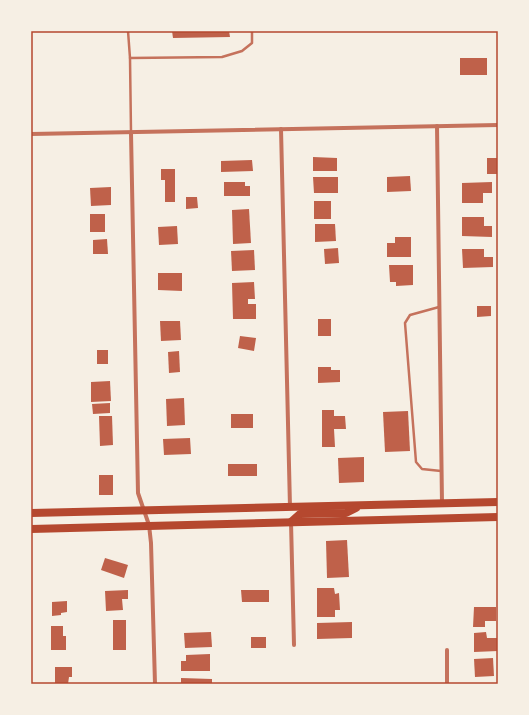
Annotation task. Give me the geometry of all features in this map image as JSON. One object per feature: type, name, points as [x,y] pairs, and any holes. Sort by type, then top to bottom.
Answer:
[{"type":"main road","points":[[31,513],[498,502]]},
{"type":"main road","points":[[290,522],[300,514],[346,513],[360,506]]},
{"type":"main road","points":[[31,529],[498,517]]},
{"type":"street","points":[[31,134],[498,125]]},
{"type":"street","points":[[437,126],[442,504]]},
{"type":"street","points":[[281,129],[290,507]]},
{"type":"street","points":[[131,133],[138,493],[149,525],[151,543],[155,684]]},
{"type":"street","points":[[290,522],[294,645]]},
{"type":"street","points":[[447,650],[447,684]]},
{"type":"lane","points":[[128,31],[130,58],[131,133]]},
{"type":"lane","points":[[130,58],[222,57],[242,51],[252,43],[252,31]]},
{"type":"lane","points":[[440,307],[410,315],[405,324],[416,462],[422,469],[441,471]]},
{"type":"building","points":[[172,31],[229,31],[230,37],[173,38]]},
{"type":"building","points":[[460,58],[487,58],[487,75],[460,75]]},
{"type":"building","points":[[313,157],[337,158],[337,171],[313,171]]},
{"type":"building","points":[[487,158],[498,158],[498,174],[487,174]]},
{"type":"building","points":[[252,160],[253,171],[221,172],[221,161]]},
{"type":"building","points":[[161,169],[175,169],[175,202],[165,202],[165,180],[161,180]]},
{"type":"building","points":[[410,176],[411,191],[387,192],[387,177]]},
{"type":"building","points":[[313,177],[338,177],[338,193],[314,193]]},
{"type":"building","points":[[224,182],[245,182],[245,186],[250,186],[250,196],[224,196]]},
{"type":"building","points":[[492,182],[492,193],[483,193],[483,203],[462,203],[462,183]]},
{"type":"building","points":[[111,187],[111,205],[91,206],[90,188]]},
{"type":"building","points":[[186,197],[197,197],[198,208],[186,209]]},
{"type":"building","points":[[314,201],[331,201],[331,219],[314,219]]},
{"type":"building","points":[[249,209],[251,243],[233,244],[232,210]]},
{"type":"building","points":[[90,214],[105,214],[105,232],[90,232]]},
{"type":"building","points":[[462,217],[484,217],[484,226],[492,226],[492,237],[462,236]]},
{"type":"building","points":[[315,224],[335,224],[336,241],[315,242]]},
{"type":"building","points":[[177,226],[178,244],[159,245],[158,227]]},
{"type":"building","points":[[395,237],[411,237],[411,257],[387,257],[387,243],[395,243]]},
{"type":"building","points":[[107,239],[108,254],[93,254],[93,240]]},
{"type":"building","points":[[338,248],[339,263],[325,264],[324,249]]},
{"type":"building","points":[[462,249],[484,249],[484,257],[493,257],[493,267],[463,268]]},
{"type":"building","points":[[254,250],[255,270],[232,271],[231,251]]},
{"type":"building","points":[[389,265],[413,265],[413,285],[396,286],[396,282],[390,282]]},
{"type":"building","points":[[158,273],[182,273],[182,291],[158,290]]},
{"type":"building","points":[[254,282],[255,299],[248,299],[248,304],[256,304],[256,319],[233,319],[232,283]]},
{"type":"building","points":[[477,306],[491,306],[491,316],[477,317]]},
{"type":"building","points":[[318,319],[331,319],[331,336],[318,336]]},
{"type":"building","points":[[160,321],[180,321],[181,340],[161,341]]},
{"type":"building","points":[[240,336],[256,338],[254,351],[238,348]]},
{"type":"building","points":[[97,350],[108,350],[108,364],[97,364]]},
{"type":"building","points":[[179,351],[180,372],[169,373],[168,352]]},
{"type":"building","points":[[318,367],[331,367],[331,370],[340,370],[340,382],[318,383]]},
{"type":"building","points":[[110,381],[111,401],[91,402],[91,382]]},
{"type":"building","points":[[184,398],[185,425],[167,426],[166,399]]},
{"type":"building","points":[[110,403],[110,413],[93,414],[92,404]]},
{"type":"building","points":[[322,410],[334,410],[334,416],[345,416],[346,429],[334,429],[335,447],[322,447]]},
{"type":"building","points":[[408,411],[410,451],[385,452],[383,412]]},
{"type":"building","points":[[231,414],[253,414],[253,428],[231,428]]},
{"type":"building","points":[[99,416],[112,416],[113,445],[100,446]]},
{"type":"building","points":[[190,438],[191,454],[164,455],[163,439]]},
{"type":"building","points":[[364,457],[364,482],[339,483],[338,458]]},
{"type":"building","points":[[228,464],[257,464],[257,476],[228,476]]},
{"type":"building","points":[[99,475],[113,475],[113,495],[99,495]]},
{"type":"building","points":[[347,540],[349,577],[327,578],[326,541]]},
{"type":"building","points":[[105,558],[128,565],[124,578],[101,570]]},
{"type":"building","points":[[317,588],[334,588],[335,594],[339,593],[340,610],[335,610],[335,617],[317,617]]},
{"type":"building","points":[[128,590],[128,599],[122,599],[123,610],[106,611],[105,591]]},
{"type":"building","points":[[241,590],[269,590],[269,602],[242,602]]},
{"type":"building","points":[[67,601],[67,612],[61,613],[61,615],[52,616],[52,602]]},
{"type":"building","points":[[474,607],[496,607],[496,621],[485,621],[485,627],[473,627]]},
{"type":"building","points":[[113,620],[126,620],[126,650],[113,650]]},
{"type":"building","points":[[352,622],[352,638],[317,639],[317,623]]},
{"type":"building","points":[[51,626],[63,626],[63,636],[66,636],[66,650],[51,650]]},
{"type":"building","points":[[211,632],[212,647],[185,648],[184,633]]},
{"type":"building","points":[[486,632],[487,638],[498,638],[498,651],[474,652],[474,633]]},
{"type":"building","points":[[251,637],[266,637],[266,648],[251,648]]},
{"type":"building","points":[[210,654],[210,671],[181,671],[181,661],[186,661],[186,655]]},
{"type":"building","points":[[493,658],[494,676],[475,677],[474,659]]},
{"type":"building","points":[[55,667],[72,667],[72,677],[69,677],[68,684],[55,684]]},
{"type":"building","points":[[181,678],[212,679],[212,684],[181,684]]}]
